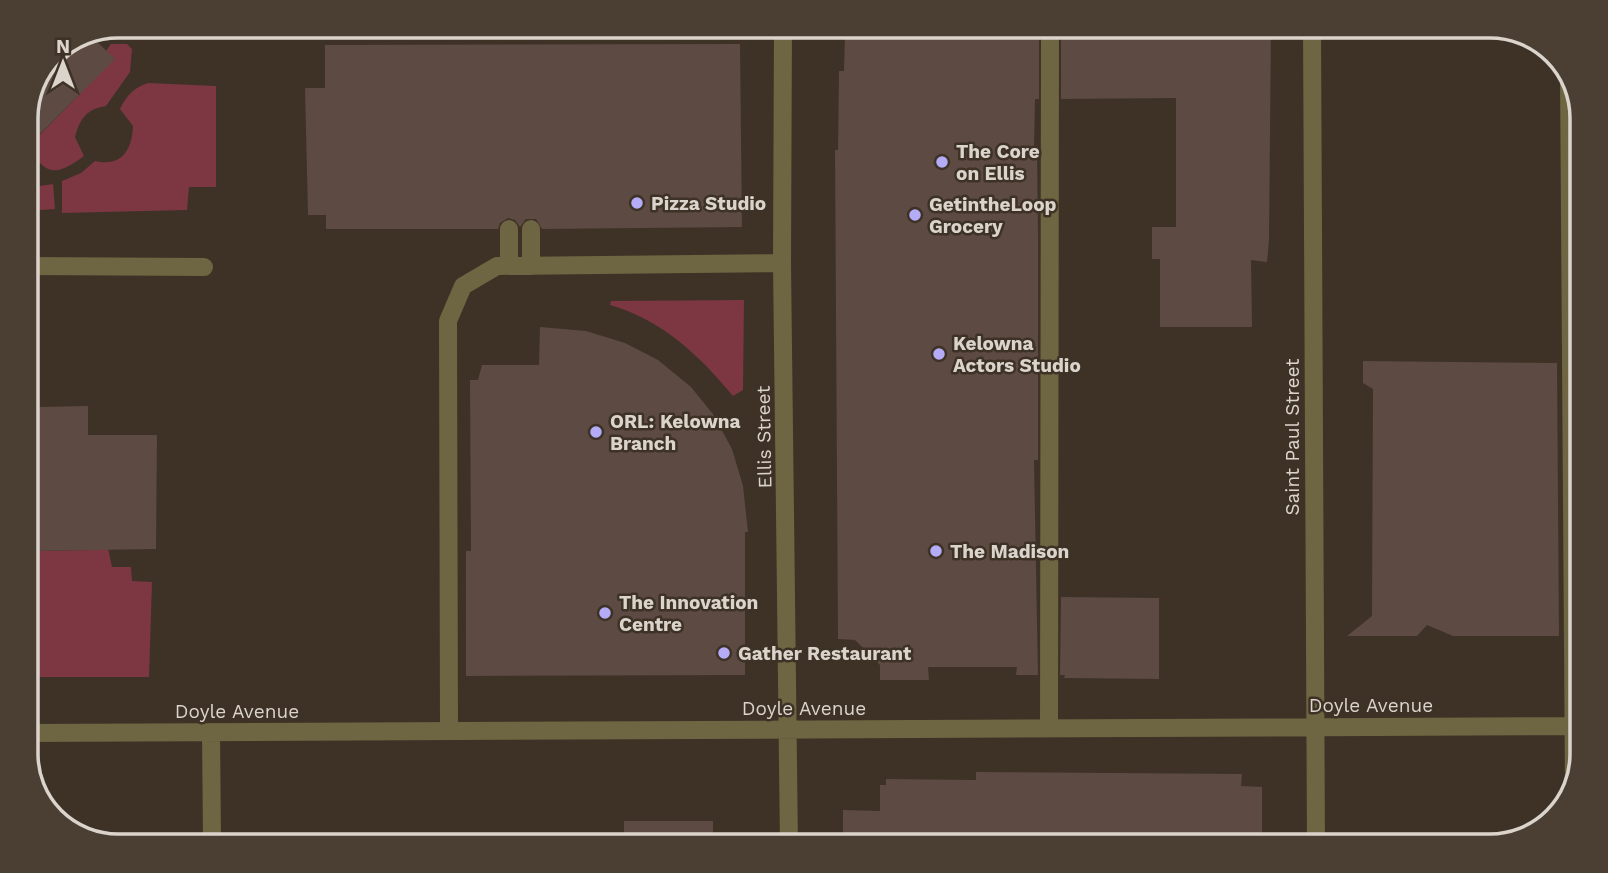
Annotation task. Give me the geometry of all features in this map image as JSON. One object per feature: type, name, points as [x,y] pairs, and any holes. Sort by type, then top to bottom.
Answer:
[{"type":"street","name":"Ellis Street","points":[[783,39],[782,263],[790,729],[789,834]]},
{"type":"street","points":[[1049,727],[1051,39]]},
{"type":"street","name":"Saint Paul Street","points":[[1311,39],[1317,834]]},
{"type":"street","points":[[520,229],[520,266]]},
{"type":"street","points":[[449,731],[448,321],[463,286],[497,266],[782,263]]},
{"type":"street","points":[[39,266],[204,267]]},
{"type":"street","name":"Doyle Avenue","points":[[39,733],[1570,726]]},
{"type":"street","points":[[211,732],[212,834]]},
{"type":"shaded area","points":[[111,44],[127,44],[132,49],[130,72],[106,106],[89,112],[79,125],[75,137],[84,156],[59,170],[47,168],[39,161],[39,136],[114,59],[106,51]]},
{"type":"shaded area","points":[[148,83],[216,86],[216,187],[189,187],[187,210],[62,213],[62,181],[81,173],[95,161],[119,159],[128,149],[133,126],[120,109],[131,93]]},
{"type":"shaded area","points":[[53,184],[55,209],[39,210],[39,186]]},
{"type":"shaded area","points":[[744,300],[743,390],[733,396],[693,353],[678,341],[646,320],[610,305],[611,301]]},
{"type":"shaded area","points":[[107,543],[112,567],[131,567],[132,581],[152,582],[149,677],[39,677],[39,551],[89,550]]},
{"type":"building","points":[[845,39],[1039,39],[1039,99],[1035,99],[1034,148],[1037,148],[1038,235],[1038,460],[1034,460],[1038,675],[1016,675],[1017,667],[928,667],[929,680],[880,680],[880,665],[855,640],[838,639],[835,150],[838,150],[839,71],[844,71]]},
{"type":"building","points":[[1061,39],[1271,39],[1269,240],[1267,262],[1251,260],[1252,327],[1160,327],[1160,259],[1152,259],[1152,227],[1176,227],[1176,98],[1061,99]]},
{"type":"building","points":[[97,42],[115,59],[39,135],[40,103],[52,74],[62,62],[74,52]]},
{"type":"building","points":[[740,44],[742,227],[542,229],[536,219],[526,219],[520,227],[515,220],[508,218],[500,223],[498,229],[326,229],[326,215],[308,215],[305,88],[325,88],[325,45]]},
{"type":"building","points":[[540,327],[586,331],[625,343],[658,360],[691,387],[713,414],[732,449],[743,486],[748,532],[745,532],[745,675],[466,676],[466,551],[471,551],[470,380],[478,380],[482,365],[539,365]]},
{"type":"building","points":[[1363,361],[1557,363],[1559,636],[1453,636],[1427,625],[1417,636],[1347,636],[1372,616],[1373,389],[1363,383]]},
{"type":"building","points":[[88,406],[88,435],[157,435],[156,549],[39,551],[39,407]]},
{"type":"building","points":[[1061,597],[1159,598],[1159,679],[1064,678],[1065,675],[1060,675]]},
{"type":"building","points":[[976,772],[1242,774],[1241,786],[1262,787],[1262,834],[843,834],[843,810],[880,811],[880,785],[886,785],[886,779],[976,780]]},
{"type":"building","points":[[624,821],[713,821],[713,834],[624,834]]},
{"type":"place","name":"The Core on Ellis","points":[[942,162]]},
{"type":"place","name":"Pizza Studio","points":[[637,203]]},
{"type":"place","name":"GetintheLoop Grocery","points":[[915,215]]},
{"type":"place","name":"Kelowna Actors Studio","points":[[939,354]]},
{"type":"place","name":"ORL: Kelowna Branch","points":[[596,432]]},
{"type":"place","name":"The Madison","points":[[936,551]]},
{"type":"place","name":"The Innovation Centre","points":[[605,613]]},
{"type":"place","name":"Gather Restaurant","points":[[724,653]]}]
